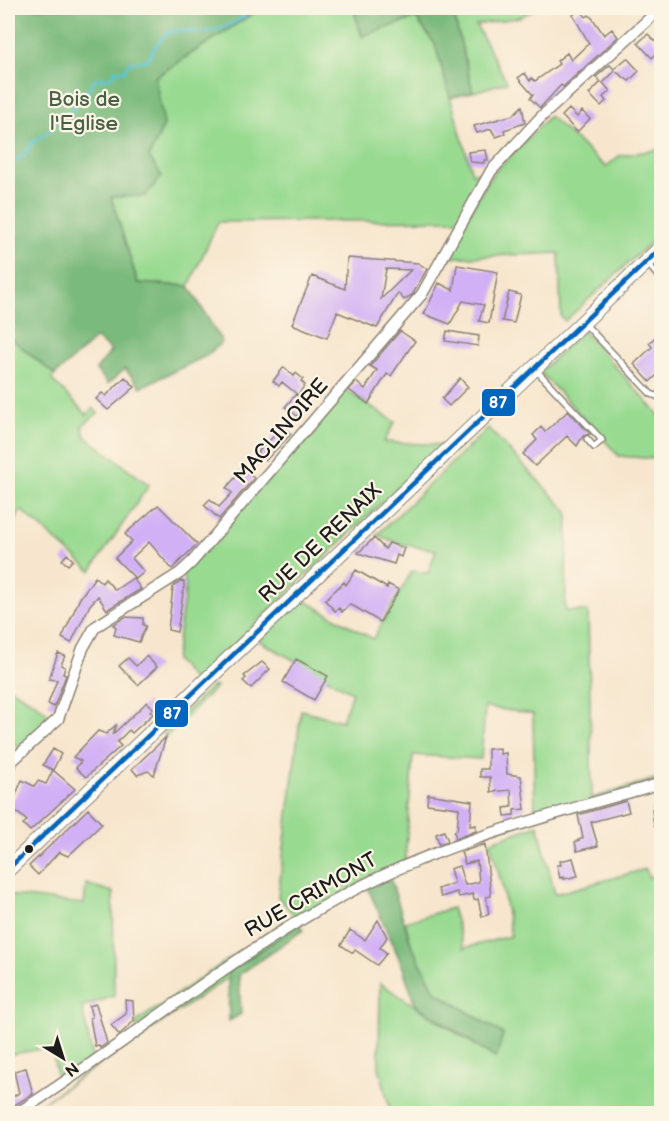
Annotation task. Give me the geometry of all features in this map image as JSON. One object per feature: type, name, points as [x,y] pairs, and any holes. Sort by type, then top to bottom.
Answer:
[{"type":"main road","name":"RUE DE RENAIX","points":[[8,869],[662,247]]},
{"type":"street","name":"MACLINOIRE","points":[[8,770],[12,761],[58,719],[83,648],[95,627],[186,568],[241,507],[422,294],[491,171],[567,94],[660,8]]},
{"type":"street","name":"RUE CRIMONT","points":[[16,1113],[128,1039],[273,937],[369,882],[465,843],[662,783]]},
{"type":"lane","points":[[646,262],[662,281]]},
{"type":"lane","points":[[582,322],[651,393],[662,398]]},
{"type":"lane","points":[[534,368],[602,440],[594,447],[587,439]]},
{"type":"green space","name":"Bois de l'Eglise","points":[[8,8],[261,8],[155,77],[164,125],[149,157],[162,176],[145,196],[111,197],[138,283],[189,286],[222,342],[206,356],[141,387],[125,369],[108,384],[96,370],[111,351],[96,338],[55,375],[8,336]]},
{"type":"green space","points":[[261,8],[353,8],[362,36],[416,18],[435,44],[472,173],[489,172],[462,220],[218,222],[189,286],[138,283],[111,197],[145,196],[149,157],[164,125],[154,78]]},
{"type":"green space","points":[[353,8],[452,8],[473,92],[450,98],[435,44],[416,18],[362,36]]},
{"type":"green space","points":[[452,8],[538,8],[520,17],[476,25],[507,82],[473,92]]},
{"type":"green space","points":[[549,116],[606,167],[619,156],[661,149],[661,233],[565,321],[561,317],[559,253],[443,258],[492,175]]},
{"type":"green space","points":[[583,331],[661,417],[661,500],[658,499],[657,459],[619,456],[540,372]]},
{"type":"green space","points":[[8,336],[55,375],[51,379],[87,415],[93,408],[98,413],[82,426],[85,436],[149,485],[91,571],[21,510],[12,529],[8,549]]},
{"type":"green space","points":[[344,389],[395,422],[384,442],[442,445],[197,680],[193,680],[175,660],[186,585],[182,574]]},
{"type":"green space","points":[[488,428],[568,512],[565,611],[588,611],[592,798],[661,777],[661,780],[535,816],[533,714],[485,707],[481,759],[413,755],[405,862],[371,878],[137,1029],[136,1022],[294,915],[278,897],[301,710],[342,721],[352,692],[259,641],[302,599],[373,639],[412,571],[428,573],[436,550],[401,544],[377,535]]},
{"type":"green space","points":[[212,686],[216,687],[165,738],[163,733]]},
{"type":"green space","points":[[8,687],[34,702],[54,719],[24,748],[8,742]]},
{"type":"green space","points":[[538,825],[555,894],[646,869],[648,877],[661,874],[661,1113],[391,1113],[379,1067],[380,983],[495,1058],[503,1034],[435,991],[411,944],[405,922],[452,908],[464,948],[511,936],[502,885],[490,842]]},
{"type":"green space","points":[[390,877],[411,944],[435,991],[503,1034],[496,1058],[415,1004],[402,965],[367,886]]},
{"type":"green space","points":[[86,884],[113,892],[114,996],[82,1007],[93,1059],[58,1083],[52,1047],[8,1055],[8,895],[84,904]]},
{"type":"green space","points":[[300,924],[303,930],[239,975],[241,1014],[229,1021],[228,972]]},
{"type":"green space","points":[[228,972],[229,977],[45,1101]]},
{"type":"green space","points":[[38,1106],[41,1113],[27,1114]]},
{"type":"building","points":[[580,9],[586,17],[589,15],[593,19],[604,35],[612,29],[618,37],[563,87],[561,85],[540,108],[530,98],[533,95],[518,78],[525,73],[530,81],[532,78],[535,81],[559,64],[557,61],[567,53],[571,60],[589,43],[573,15]]},
{"type":"building","points":[[648,34],[662,48],[652,58],[638,43]]},
{"type":"building","points":[[627,58],[639,71],[629,81],[615,71],[603,83],[610,91],[603,97],[606,101],[601,106],[589,94],[601,82],[596,77],[610,65],[614,69]]},
{"type":"building","points":[[522,106],[525,123],[504,130],[505,134],[496,137],[491,129],[477,133],[474,126],[513,115]]},
{"type":"building","points":[[569,109],[577,117],[582,111],[590,119],[577,132],[562,116]]},
{"type":"building","points":[[486,150],[488,160],[484,160],[484,163],[470,162],[468,152]]},
{"type":"building","points":[[347,258],[418,263],[427,269],[412,295],[404,300],[398,293],[377,328],[337,312],[327,338],[292,324],[312,276],[345,289]],"holes":[[[386,269],[411,270],[381,299]]]},
{"type":"building","points":[[457,265],[498,272],[489,323],[479,321],[484,305],[463,301],[450,324],[424,314],[439,283],[453,290]]},
{"type":"building","points":[[509,292],[521,295],[514,323],[502,321]]},
{"type":"building","points":[[400,331],[415,341],[391,376],[387,374],[368,404],[349,390],[356,382],[365,389],[377,370],[370,366]]},
{"type":"building","points":[[447,331],[479,336],[478,346],[445,341]]},
{"type":"building","points":[[662,331],[662,370],[650,382],[634,364],[652,347],[649,343]]},
{"type":"building","points":[[284,367],[294,376],[296,373],[303,379],[301,381],[305,385],[298,395],[282,382],[279,386],[273,381]]},
{"type":"building","points":[[125,377],[135,387],[108,410],[96,399],[102,393],[106,396]]},
{"type":"building","points":[[460,378],[468,387],[449,406],[442,399]]},
{"type":"building","points":[[296,394],[307,404],[297,416],[285,407]]},
{"type":"building","points":[[568,411],[590,434],[583,436],[577,446],[567,436],[535,466],[523,454],[537,440],[533,435],[541,427],[545,432]]},
{"type":"building","points":[[283,427],[291,434],[266,460],[257,453]]},
{"type":"building","points":[[243,469],[254,478],[219,519],[204,505],[210,499],[219,507],[232,493],[226,488]]},
{"type":"building","points":[[158,505],[197,544],[172,569],[149,542],[132,558],[144,572],[136,579],[115,558],[132,541],[125,534]]},
{"type":"building","points":[[374,538],[385,549],[389,543],[404,548],[401,557],[397,555],[394,564],[358,553]]},
{"type":"building","points":[[67,554],[73,560],[68,565],[62,560]]},
{"type":"building","points":[[356,570],[387,588],[388,584],[399,590],[380,622],[350,604],[342,612],[339,608],[335,611],[325,600],[344,582],[346,585]]},
{"type":"building","points":[[95,577],[102,583],[105,579],[115,590],[133,578],[141,589],[107,610],[98,596],[90,605],[71,643],[62,638],[80,598]]},
{"type":"building","points":[[181,581],[184,582],[184,587],[177,632],[168,630],[173,587]]},
{"type":"building","points":[[125,617],[143,618],[143,625],[146,626],[139,642],[114,635],[116,627],[113,625]]},
{"type":"building","points":[[58,653],[65,656],[61,665],[65,667],[63,674],[66,675],[54,707],[48,704],[57,680],[49,679]]},
{"type":"building","points":[[146,656],[157,667],[138,685],[119,666],[128,658],[136,666]]},
{"type":"building","points":[[296,659],[328,676],[314,700],[283,682]]},
{"type":"building","points":[[262,662],[270,669],[251,688],[243,681],[246,678],[244,676]]},
{"type":"building","points":[[147,702],[153,708],[150,711],[153,714],[132,733],[129,730],[117,742],[121,746],[86,777],[76,768],[81,761],[73,757],[98,731],[106,734],[117,724],[112,735]]},
{"type":"building","points":[[166,737],[154,775],[148,771],[137,775],[132,769]]},
{"type":"building","points":[[500,748],[500,754],[506,753],[507,774],[521,776],[525,809],[514,810],[514,815],[505,816],[504,808],[512,807],[511,790],[491,792],[490,777],[480,777],[480,769],[488,769],[488,749]]},
{"type":"building","points":[[53,749],[61,754],[53,770],[43,765]]},
{"type":"building","points":[[53,770],[75,789],[30,831],[23,824],[27,821],[8,809],[8,797],[14,799],[22,780],[34,786],[38,781],[46,784]]},
{"type":"building","points":[[428,794],[472,801],[470,826],[476,825],[476,831],[456,838],[454,832],[457,830],[459,808],[427,804]]},
{"type":"building","points":[[626,801],[629,812],[591,822],[598,846],[577,851],[575,842],[583,838],[578,815]]},
{"type":"building","points":[[662,806],[662,824],[654,826],[652,809]]},
{"type":"building","points":[[88,809],[102,824],[68,856],[59,852],[38,875],[29,866]]},
{"type":"building","points":[[444,831],[448,841],[439,844],[436,834]]},
{"type":"building","points":[[485,844],[491,896],[486,897],[489,914],[482,917],[478,899],[474,900],[473,894],[459,897],[457,892],[441,897],[438,889],[454,883],[450,869],[459,866],[465,885],[479,882],[477,861],[465,864],[461,852]]},
{"type":"building","points":[[573,858],[578,876],[560,878],[557,865],[561,865],[560,861]]},
{"type":"building","points":[[378,920],[387,937],[380,948],[387,953],[377,965],[355,950],[353,953],[341,945],[350,930],[365,940]]},
{"type":"building","points":[[125,1000],[133,1001],[134,1021],[119,1035],[111,1025],[126,1014]]},
{"type":"building","points":[[96,1004],[107,1043],[100,1048],[99,1045],[95,1046],[90,1018],[92,1017],[89,1006]]},
{"type":"building","points":[[26,1068],[33,1094],[13,1106],[9,1099],[19,1093],[14,1071]]},
{"type":"waterway","points":[[8,167],[27,152],[32,143],[50,131],[55,122],[69,114],[96,79],[109,78],[115,74],[114,70],[124,71],[129,63],[147,60],[163,37],[169,33],[218,30],[236,22],[257,8]]},
{"type":"transit line","name":"87","points":[[8,869],[662,247]]}]
